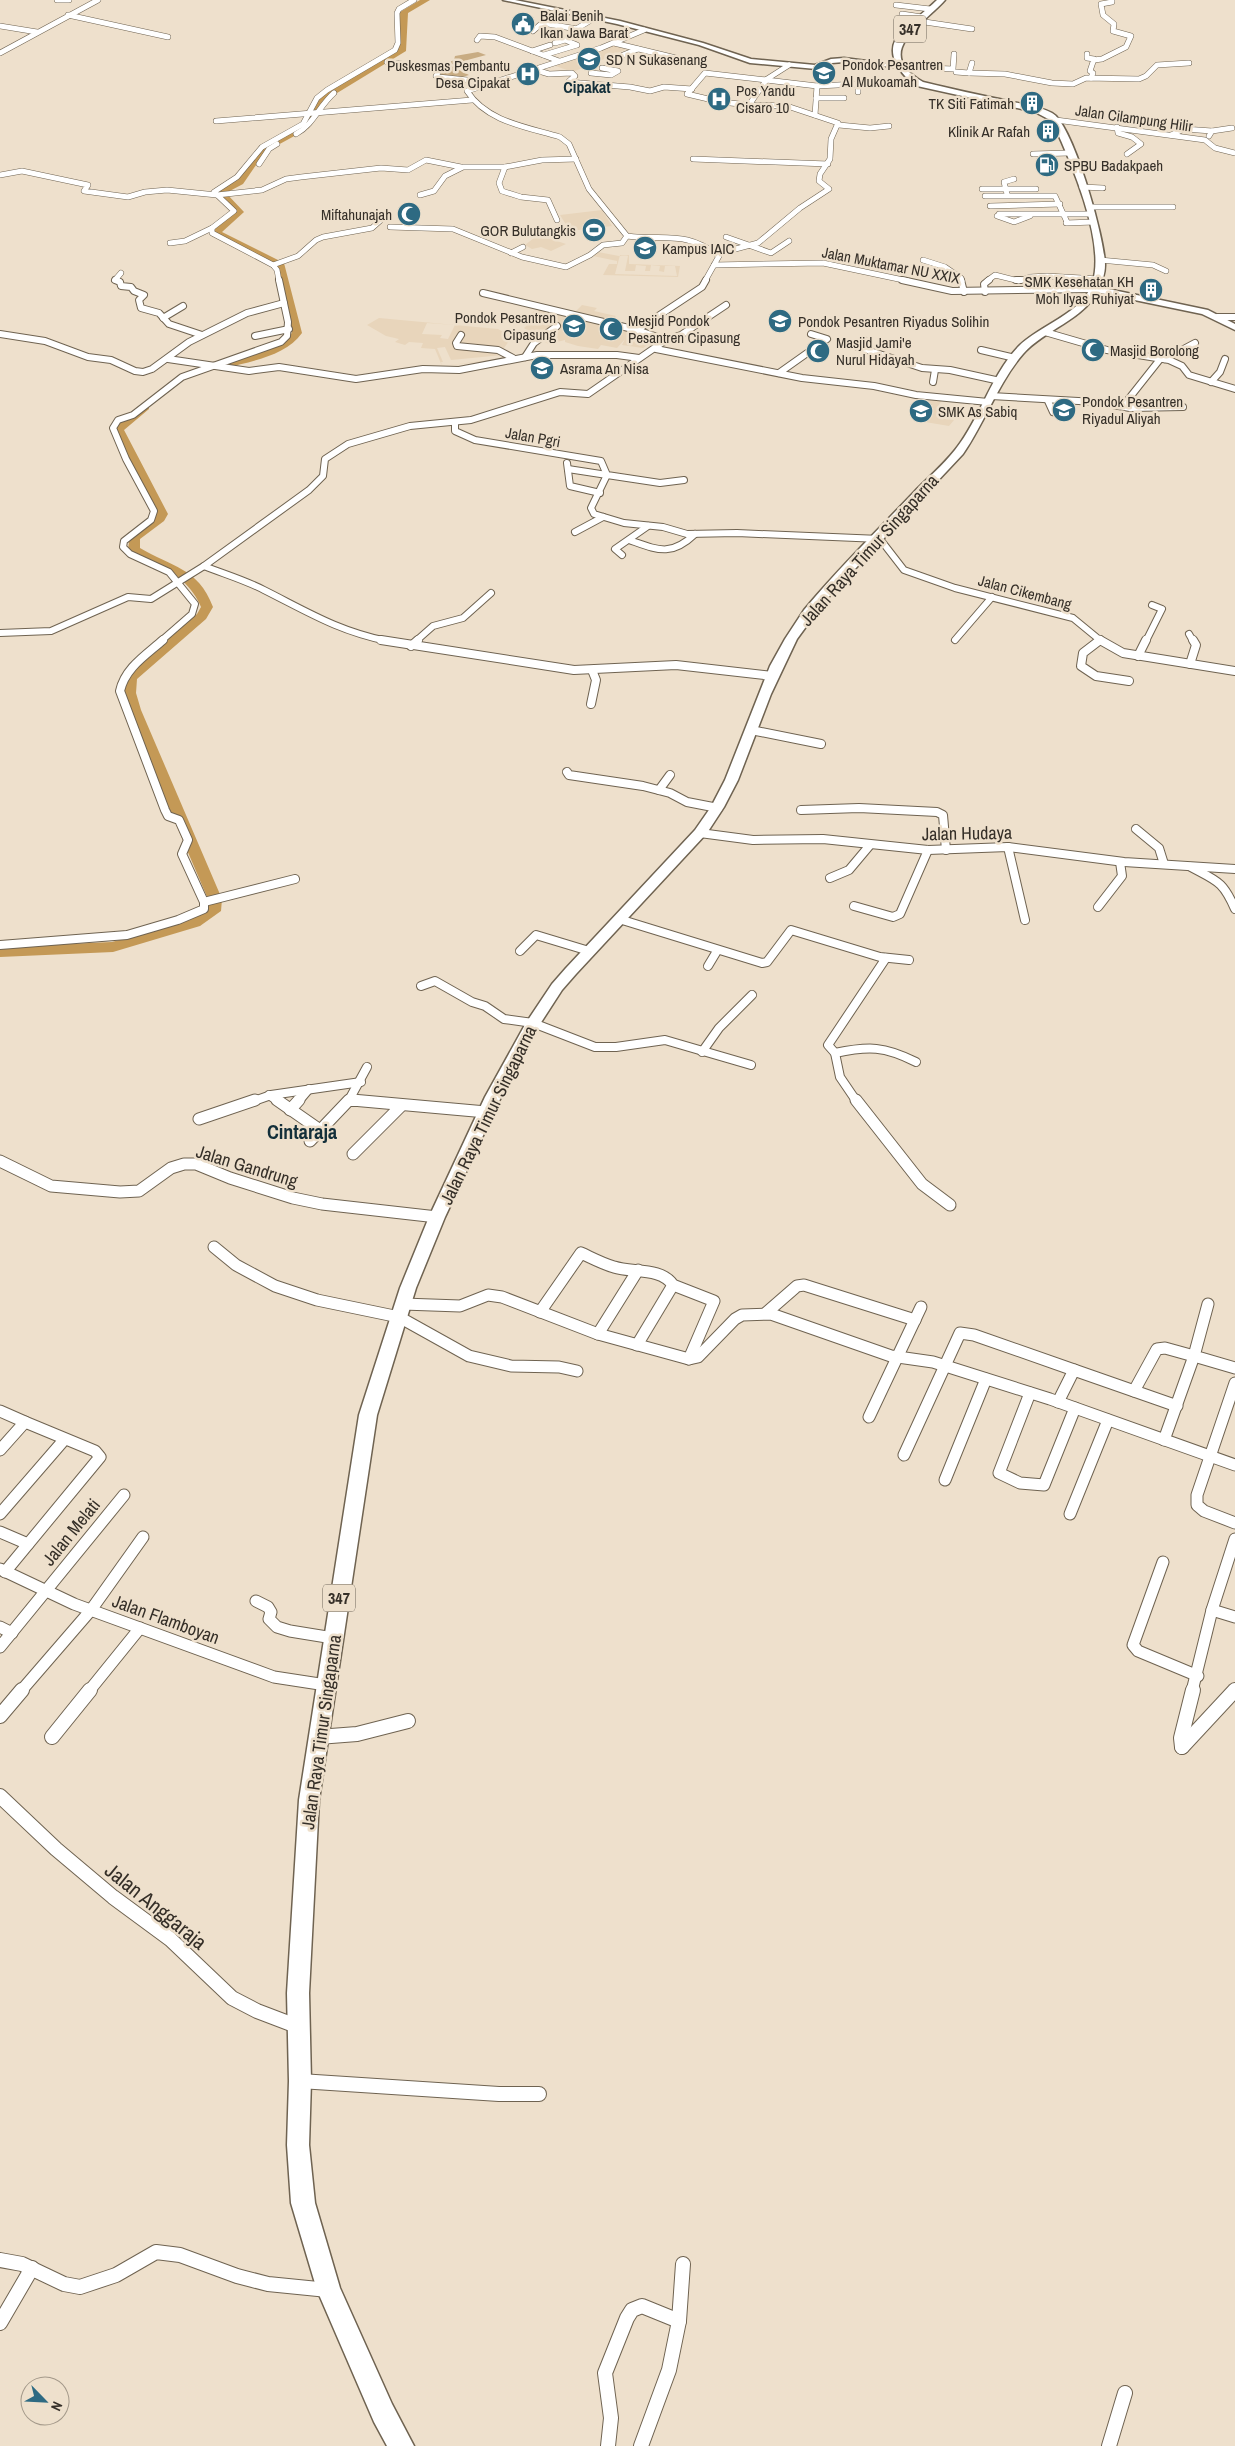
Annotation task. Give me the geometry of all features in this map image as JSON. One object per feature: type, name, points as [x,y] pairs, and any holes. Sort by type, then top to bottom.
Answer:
[{"type":"main road","name":"347","points":[[941,0],[902,36],[898,44],[902,66],[910,78],[920,84],[1037,110],[1050,114],[1056,120]]},
{"type":"main road","name":"Jalan Raya Timur Singaparna","points":[[401,2446],[382,2414],[329,2290],[303,2203],[298,2145],[300,2027],[298,1993],[308,1800],[368,1415],[401,1311],[438,1216],[486,1112],[533,1023],[557,987],[708,822],[730,784],[772,676],[786,646],[808,614],[875,538],[958,452],[978,424],[1000,381],[1015,358],[1031,341],[1082,304],[1094,289],[1099,279],[1100,260],[1090,214],[1056,120]]},
{"type":"main road","points":[[1094,289],[1205,312],[1235,327]]},
{"type":"street","points":[[58,0],[69,0]]},
{"type":"street","points":[[0,53],[95,0]]},
{"type":"street","points":[[259,164],[272,147],[311,126],[321,105],[335,92],[386,60],[397,47],[399,9],[414,0]]},
{"type":"street","points":[[506,0],[596,18],[701,44],[744,60],[816,67],[831,60],[844,60],[933,68]]},
{"type":"street","points":[[1087,54],[1087,58],[1101,60],[1117,48],[1126,47],[1130,36],[1113,31],[1114,24],[1103,15],[1101,4],[1112,2],[1112,0]]},
{"type":"street","points":[[896,5],[930,9]]},
{"type":"street","points":[[586,16],[595,10]]},
{"type":"street","points":[[902,14],[972,29]]},
{"type":"street","points":[[68,15],[168,38]]},
{"type":"street","points":[[568,34],[596,18]]},
{"type":"street","points":[[533,31],[542,23],[577,29]]},
{"type":"street","points":[[0,26],[37,32]]},
{"type":"street","points":[[630,237],[589,189],[568,144],[560,138],[489,114],[472,100],[467,91],[479,85],[580,54],[644,30]]},
{"type":"street","points":[[477,40],[480,36],[495,37],[559,61]]},
{"type":"street","points":[[532,51],[565,40],[577,45],[544,55]]},
{"type":"street","points":[[614,42],[676,58]]},
{"type":"street","points":[[565,49],[580,54]]},
{"type":"street","points":[[623,55],[638,49]]},
{"type":"street","points":[[170,243],[185,241],[212,228],[234,211],[216,191],[237,177],[255,152],[299,127],[306,120],[317,98],[327,90],[400,54]]},
{"type":"street","points":[[954,54],[955,72]]},
{"type":"street","points":[[386,60],[442,70],[436,76],[438,78],[466,80],[479,85]]},
{"type":"street","points":[[1091,78],[1093,73],[1090,71],[1094,60]]},
{"type":"street","points":[[955,72],[936,63],[930,74],[955,72],[1005,74],[1052,83],[1073,84],[1082,79],[1091,78],[1139,79],[1150,74],[1152,68],[1157,65],[1189,63]]},
{"type":"street","points":[[970,72],[972,63]]},
{"type":"street","points":[[754,110],[747,108],[766,80],[789,65]]},
{"type":"street","points":[[532,69],[549,74],[564,72],[611,75],[618,71],[604,67],[591,73]]},
{"type":"street","points":[[816,67],[820,73]]},
{"type":"street","points":[[858,92],[858,84],[817,86],[708,73],[702,75],[687,94],[721,102],[749,105],[779,104],[815,114],[839,125],[870,128],[889,126]]},
{"type":"street","points":[[575,74],[568,82],[650,91],[664,88],[692,89]]},
{"type":"street","points":[[597,93],[602,85]]},
{"type":"street","points":[[815,114],[817,86]]},
{"type":"street","points":[[816,98],[844,98]]},
{"type":"street","points":[[216,121],[472,100]]},
{"type":"street","name":"Jalan Cilampung Hilir","points":[[1056,120],[1118,127],[1127,126],[1205,140],[1215,148],[1235,153]]},
{"type":"street","points":[[390,227],[453,229],[510,253],[566,267],[590,255],[603,245],[622,243],[630,237],[687,237],[698,241],[717,254],[752,247],[779,228],[800,208],[828,192],[829,190],[819,181],[819,174],[831,159],[831,135],[839,125]]},
{"type":"street","points":[[1118,127],[1118,133],[1132,137],[1141,144],[1127,154]]},
{"type":"street","points":[[1171,135],[1176,130],[1184,128],[1212,131],[1232,128]]},
{"type":"street","points":[[1205,140],[1212,131]]},
{"type":"street","points":[[1033,154],[1069,153]]},
{"type":"street","points":[[0,175],[13,171],[27,172],[88,186],[84,191],[128,198],[145,192],[167,190],[219,195],[256,191],[286,179],[301,177],[352,173],[381,168],[408,170],[426,160],[461,168],[505,167],[575,156]]},
{"type":"street","points":[[693,159],[828,164]]},
{"type":"street","points":[[505,167],[499,183],[502,191],[525,198],[548,200],[557,220]]},
{"type":"street","points":[[420,195],[434,191],[445,176],[461,168]]},
{"type":"street","points":[[1014,179],[1004,182],[1015,214]]},
{"type":"street","points":[[1082,188],[1103,188]]},
{"type":"street","points":[[982,189],[1036,189]]},
{"type":"street","points":[[985,196],[1055,196],[1067,222],[1082,222],[1090,214]]},
{"type":"street","points":[[990,206],[1060,204]]},
{"type":"street","points":[[1033,214],[1014,222],[997,215],[1015,214],[1033,214],[1064,214],[1090,214],[1173,207]]},
{"type":"street","points":[[1082,222],[1090,214]]},
{"type":"street","points":[[212,228],[211,231],[214,235],[276,264],[298,256],[316,240],[323,237],[372,228],[380,220]]},
{"type":"street","points":[[726,237],[771,253],[789,241]]},
{"type":"street","points":[[510,253],[523,247]]},
{"type":"street","points":[[637,330],[702,287],[719,257],[717,254]]},
{"type":"street","points":[[923,260],[946,267],[951,274],[961,278],[964,292]]},
{"type":"street","points":[[1100,260],[1153,265],[1166,271]]},
{"type":"street","name":"Jalan Muktamar NU XXIX","points":[[714,265],[823,262],[918,285],[964,292],[1094,289]]},
{"type":"street","points":[[211,901],[182,854],[188,840],[179,820],[168,816],[165,810],[120,691],[122,681],[132,668],[195,609],[194,599],[179,582],[161,567],[130,554],[123,547],[124,541],[151,520],[154,511],[129,466],[113,428],[118,420],[133,415],[171,388],[173,383],[182,377],[281,342],[287,336],[289,329],[276,264]]},
{"type":"street","points":[[122,273],[115,280],[120,282],[121,286],[131,287],[134,291],[144,295],[139,300],[141,307],[157,312],[169,324],[202,335]]},
{"type":"street","points":[[985,292],[984,284],[995,276],[1019,282],[1030,277],[1047,276],[1099,279]]},
{"type":"street","points":[[483,293],[637,330],[666,340]]},
{"type":"street","points":[[0,334],[54,344],[88,357],[111,360],[139,372],[152,369],[202,335],[247,312],[284,303]]},
{"type":"street","points":[[163,318],[183,306]]},
{"type":"street","points":[[0,633],[45,632],[59,629],[128,597],[152,599],[204,566],[315,485],[323,476],[326,459],[335,451],[348,444],[410,426],[455,423],[560,392],[582,396],[588,394],[639,358],[656,349],[666,340],[681,335],[726,306]]},
{"type":"street","points":[[718,311],[728,314]]},
{"type":"street","points":[[1218,317],[1235,317]]},
{"type":"street","points":[[525,356],[534,341],[546,336],[557,326]]},
{"type":"street","points":[[255,336],[265,336],[289,329]]},
{"type":"street","points":[[1045,332],[1107,350],[1163,359],[1182,366],[1189,375],[1235,389]]},
{"type":"street","points":[[778,373],[827,339],[811,334]]},
{"type":"street","points":[[460,355],[456,343],[461,336]]},
{"type":"street","points":[[864,340],[855,346],[911,366],[934,370],[950,370],[1000,381]]},
{"type":"street","points":[[1123,406],[1137,387],[1144,382],[1149,372],[1163,359],[1195,343]]},
{"type":"street","points":[[457,346],[498,350],[512,358]]},
{"type":"street","points":[[656,349],[778,373],[916,395],[1096,402],[1123,406],[1183,407]]},
{"type":"street","points":[[982,350],[1015,358]]},
{"type":"street","points":[[985,360],[993,352]]},
{"type":"street","points":[[168,359],[222,368],[257,371],[279,367],[362,379],[423,370],[459,370],[512,358],[543,354],[608,355],[639,358]]},
{"type":"street","points":[[1211,382],[1220,372],[1225,359]]},
{"type":"street","points":[[934,370],[934,382]]},
{"type":"street","points":[[1048,401],[1053,412]]},
{"type":"street","name":"Jalan Pgri","points":[[455,423],[455,431],[475,440],[601,461],[607,475]]},
{"type":"street","points":[[567,456],[570,486],[600,493]]},
{"type":"street","points":[[568,469],[660,483],[684,480]]},
{"type":"street","points":[[607,475],[600,493],[591,508],[594,514],[603,517],[663,527],[684,534],[737,533],[875,538]]},
{"type":"street","points":[[575,532],[603,517]]},
{"type":"street","points":[[622,555],[616,549],[648,526]]},
{"type":"street","points":[[628,540],[666,552],[678,549],[695,534]]},
{"type":"street","name":"Jalan Cikembang","points":[[875,538],[884,542],[904,570],[942,584],[1068,616],[1113,649],[1138,656],[1235,671]]},
{"type":"street","points":[[204,566],[262,589],[320,620],[373,638],[411,646],[557,668],[592,670],[676,665],[772,676]]},
{"type":"street","points":[[411,646],[433,626],[463,618],[491,593]]},
{"type":"street","points":[[954,640],[992,597]]},
{"type":"street","points":[[1138,656],[1162,610],[1152,605]]},
{"type":"street","points":[[1189,634],[1196,645],[1190,664]]},
{"type":"street","points":[[1100,640],[1083,652],[1080,661],[1081,666],[1096,676],[1129,681]]},
{"type":"street","points":[[591,704],[596,683],[592,670]]},
{"type":"street","points":[[751,730],[821,744]]},
{"type":"street","name":"Jalan Hudaya","points":[[567,772],[569,775],[609,779],[659,790],[681,800],[708,822],[753,840],[823,839],[928,850],[1008,847],[1120,862],[1235,869]]},
{"type":"street","points":[[659,790],[670,775]]},
{"type":"street","points":[[801,810],[859,808],[936,812],[943,815],[946,850]]},
{"type":"street","points":[[1136,829],[1145,839],[1162,849],[1165,856],[1164,864]]},
{"type":"street","points":[[830,878],[844,873],[854,866],[870,845]]},
{"type":"street","points":[[1008,847],[1025,920]]},
{"type":"street","points":[[854,906],[893,917],[900,914],[928,850]]},
{"type":"street","points":[[1098,907],[1122,876],[1120,862]]},
{"type":"street","points":[[1185,865],[1219,882],[1226,889],[1235,910]]},
{"type":"street","points":[[0,945],[127,934],[196,914],[211,901],[295,880]]},
{"type":"street","points":[[619,919],[717,951],[765,963],[791,930],[886,958],[909,960]]},
{"type":"street","points":[[520,951],[536,935],[589,951]]},
{"type":"street","points":[[708,966],[717,951]]},
{"type":"street","points":[[886,958],[828,1045],[835,1053],[840,1077],[874,1125],[922,1184],[950,1205]]},
{"type":"street","points":[[421,986],[435,982],[472,1002],[485,1006],[504,1019],[533,1023],[595,1047],[616,1047],[665,1040],[751,1065]]},
{"type":"street","points":[[702,1052],[719,1028],[752,995]]},
{"type":"street","points":[[835,1053],[872,1045],[891,1050],[916,1062]]},
{"type":"street","points":[[310,1140],[349,1100],[361,1082],[367,1067]]},
{"type":"street","points":[[199,1119],[269,1095],[361,1082]]},
{"type":"street","points":[[290,1110],[309,1089]]},
{"type":"street","points":[[269,1095],[320,1130]]},
{"type":"street","points":[[349,1100],[486,1112]]},
{"type":"street","points":[[353,1154],[401,1106]]},
{"type":"street","name":"Jalan Gandrung","points":[[0,1161],[51,1186],[120,1192],[139,1190],[171,1168],[184,1164],[196,1164],[230,1178],[302,1200],[370,1210],[438,1216]]},
{"type":"street","points":[[214,1247],[228,1261],[261,1280],[316,1300],[401,1311],[460,1306],[488,1296],[502,1297],[598,1334],[689,1359],[698,1357],[735,1319],[742,1315],[766,1313],[857,1345],[946,1366],[1058,1402],[1235,1465]]},
{"type":"street","points":[[540,1312],[581,1253],[615,1268],[638,1270],[669,1279],[673,1285],[714,1301],[689,1359]]},
{"type":"street","points":[[598,1334],[638,1270]]},
{"type":"street","points":[[637,1344],[673,1285]]},
{"type":"street","points":[[766,1313],[797,1286],[804,1285],[915,1320]]},
{"type":"street","points":[[1164,1440],[1178,1406],[1208,1304]]},
{"type":"street","points":[[869,1417],[921,1307]]},
{"type":"street","points":[[401,1311],[454,1349],[469,1356],[505,1365],[565,1367],[577,1371]]},
{"type":"street","points":[[904,1455],[960,1333],[965,1332],[1178,1406]]},
{"type":"street","points":[[1134,1391],[1157,1349],[1165,1348],[1235,1368]]},
{"type":"street","points":[[1058,1402],[1074,1370]]},
{"type":"street","points":[[945,1480],[986,1379]]},
{"type":"street","points":[[1235,1383],[1197,1495],[1197,1505],[1204,1511],[1235,1524]]},
{"type":"street","points":[[1030,1393],[999,1473],[1007,1478],[1035,1485],[1044,1485],[1075,1408]]},
{"type":"street","points":[[0,1412],[98,1453],[100,1459],[3,1571]]},
{"type":"street","points":[[1070,1514],[1108,1420]]},
{"type":"street","points":[[0,1450],[25,1422]]},
{"type":"street","points":[[0,1514],[64,1440]]},
{"type":"street","name":"Jalan Melati","points":[[0,1647],[124,1495]]},
{"type":"street","points":[[0,1532],[28,1544]]},
{"type":"street","points":[[0,1716],[91,1610],[144,1537]]},
{"type":"street","points":[[1235,1539],[1212,1610],[1198,1676],[1181,1738],[1182,1747],[1235,1690]]},
{"type":"street","points":[[1163,1562],[1133,1645],[1138,1651],[1198,1676]]},
{"type":"street","name":"Jalan Flamboyan","points":[[3,1571],[91,1610],[274,1677],[326,1685]]},
{"type":"street","points":[[256,1601],[268,1607],[271,1612],[270,1619],[277,1627],[333,1638]]},
{"type":"street","points":[[1212,1610],[1235,1617]]},
{"type":"street","points":[[0,1627],[12,1633]]},
{"type":"street","points":[[52,1737],[140,1628]]},
{"type":"street","points":[[318,1737],[357,1734],[408,1721]]},
{"type":"street","name":"Jalan Anggaraja","points":[[0,1796],[56,1849],[113,1897],[170,1939],[232,1998],[257,2011],[300,2027]]},
{"type":"street","points":[[300,2081],[499,2094],[538,2094]]},
{"type":"street","points":[[0,2260],[32,2268],[64,2284],[80,2287],[116,2275],[156,2252],[180,2255],[237,2276],[268,2284],[329,2290]]},
{"type":"street","points":[[641,2446],[669,2370],[679,2321],[683,2264]]},
{"type":"street","points":[[0,2323],[32,2268]]},
{"type":"street","points":[[608,2446],[611,2418],[605,2373],[627,2318],[632,2310],[642,2306],[679,2321]]},
{"type":"street","points":[[1109,2446],[1125,2393]]},
{"type":"shaded area","points":[[618,43],[635,49],[629,48],[602,60],[594,58],[591,60],[596,62],[573,72],[578,74],[553,65]]},
{"type":"shaded area","points":[[478,52],[486,55],[449,65],[469,75],[459,78],[437,77],[442,66],[454,60],[455,56]]},
{"type":"shaded area","points":[[602,210],[612,226],[570,231],[560,215]]},
{"type":"shaded area","points":[[534,238],[551,239],[566,244],[551,251],[541,247],[532,249],[525,245]]},
{"type":"shaded area","points":[[598,252],[620,256],[615,274],[677,276],[675,266],[665,266],[664,272],[659,271],[660,266],[651,265],[650,271],[645,271],[646,266],[636,265],[635,271],[625,271],[628,256],[624,256],[629,255],[629,264],[680,266],[678,277],[603,275],[609,264],[617,264],[617,261],[593,256]]},
{"type":"shaded area","name":"Pondok Pesantren Cipasung","points":[[582,305],[597,308],[594,311],[616,316],[609,322],[635,330],[628,337],[637,331],[658,337],[643,348],[622,345],[625,339],[617,348],[601,345],[598,349],[578,346],[565,342],[565,340],[549,344],[524,328],[533,320],[525,317],[539,308],[572,315]]},
{"type":"shaded area","points":[[379,318],[454,325],[427,323],[422,334],[442,335],[440,338],[448,339],[455,325],[498,329],[512,337],[504,348],[506,359],[442,366],[435,349],[421,348],[423,343],[409,342],[405,345],[395,342],[399,339],[386,336],[367,325]],"holes":[[[445,347],[451,360],[503,355],[505,358],[442,366],[441,362],[443,362],[437,348]]]},
{"type":"shaded area","points":[[920,396],[942,400],[937,408],[942,412],[936,416],[954,420],[949,426],[925,422],[912,416],[920,412],[911,410]]},
{"type":"waterway","points":[[222,366],[275,349],[293,339],[297,333],[280,265],[218,234],[216,230],[239,212],[220,192],[240,182],[262,150],[306,126],[320,99],[403,49],[404,12],[426,0]]},
{"type":"waterway","points":[[0,952],[113,947],[195,923],[213,911],[215,899],[134,710],[129,693],[131,678],[202,616],[207,607],[198,591],[179,571],[134,549],[134,538],[160,518],[162,514],[118,430],[123,423],[145,407]]},
{"type":"place","name":"Balai Benih Ikan Jawa Barat","points":[[523,24]]},
{"type":"place","name":"SD N Sukasenang","points":[[589,59]]},
{"type":"place","name":"Pondok Pesantren Al Mukoamah","points":[[824,73]]},
{"type":"place","name":"Puskesmas Pembantu Desa Cipakat","points":[[528,74]]},
{"type":"place","name":"Pos Yandu Cisaro 10","points":[[719,99]]},
{"type":"place","name":"TK Siti Fatimah","points":[[1032,103]]},
{"type":"place","name":"Klinik Ar Rafah","points":[[1048,131]]},
{"type":"place","name":"SPBU Badakpaeh","points":[[1047,165]]},
{"type":"place","name":"Miftahunajah","points":[[409,214]]},
{"type":"place","name":"GOR Bulutangkis","points":[[594,230]]},
{"type":"place","name":"Kampus IAIC","points":[[645,248]]},
{"type":"place","name":"SMK Kesehatan KH Moh Ilyas Ruhiyat","points":[[1151,290]]},
{"type":"place","name":"Pondok Pesantren Riyadus Solihin","points":[[780,321]]},
{"type":"place","name":"Pondok Pesantren Cipasung","points":[[574,326]]},
{"type":"place","name":"Mesjid Pondok Pesantren Cipasung","points":[[611,329]]},
{"type":"place","name":"Masjid Borolong","points":[[1093,350]]},
{"type":"place","name":"Masjid Jami'e Nurul Hidayah","points":[[818,351]]},
{"type":"place","name":"Asrama An Nisa","points":[[542,368]]},
{"type":"place","name":"Pondok Pesantren Riyadul Aliyah","points":[[1064,410]]},
{"type":"place","name":"SMK As Sabiq","points":[[921,411]]},
{"type":"district","name":"Cipakat","points":[[587,87]]},
{"type":"district","name":"Cintaraja","points":[[302,1131]]}]
